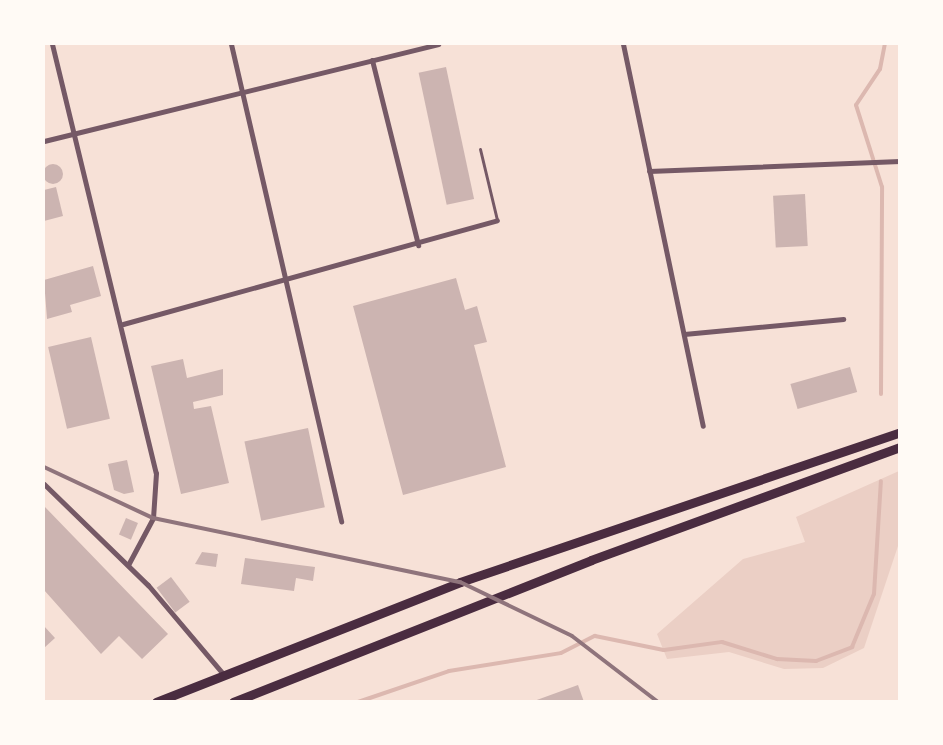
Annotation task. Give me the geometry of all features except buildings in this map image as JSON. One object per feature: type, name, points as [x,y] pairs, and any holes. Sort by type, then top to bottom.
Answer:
[{"type":"highway","points":[[156,702],[460,582],[900,432]]},
{"type":"highway","points":[[233,702],[591,560],[900,447]]},
{"type":"street","points":[[52,44],[123,324],[158,489],[153,518],[128,565]]},
{"type":"street","points":[[231,44],[287,276],[341,521]]},
{"type":"street","points":[[44,141],[422,46],[438,44]]},
{"type":"street","points":[[623,44],[703,426]]},
{"type":"street","points":[[372,60],[418,244]]},
{"type":"street","points":[[649,171],[900,161]]},
{"type":"street","points":[[123,324],[287,276],[418,244],[497,220]]},
{"type":"street","points":[[684,334],[843,319]]},
{"type":"street","points":[[44,484],[128,565],[224,675]]},
{"type":"lane","points":[[480,149],[497,220]]},
{"type":"shaded area","points":[[899,471],[899,543],[864,648],[823,668],[784,669],[729,652],[667,659],[657,634],[743,559],[805,542],[796,517]]},
{"type":"waterway","points":[[881,394],[882,187],[856,105],[880,69],[885,44]]},
{"type":"waterway","points":[[358,702],[449,671],[561,653],[595,636],[664,650],[722,642],[777,659],[816,661],[852,647],[874,594],[881,481]]},
{"type":"railway","points":[[44,467],[153,518],[460,582],[572,636],[658,702]]}]
